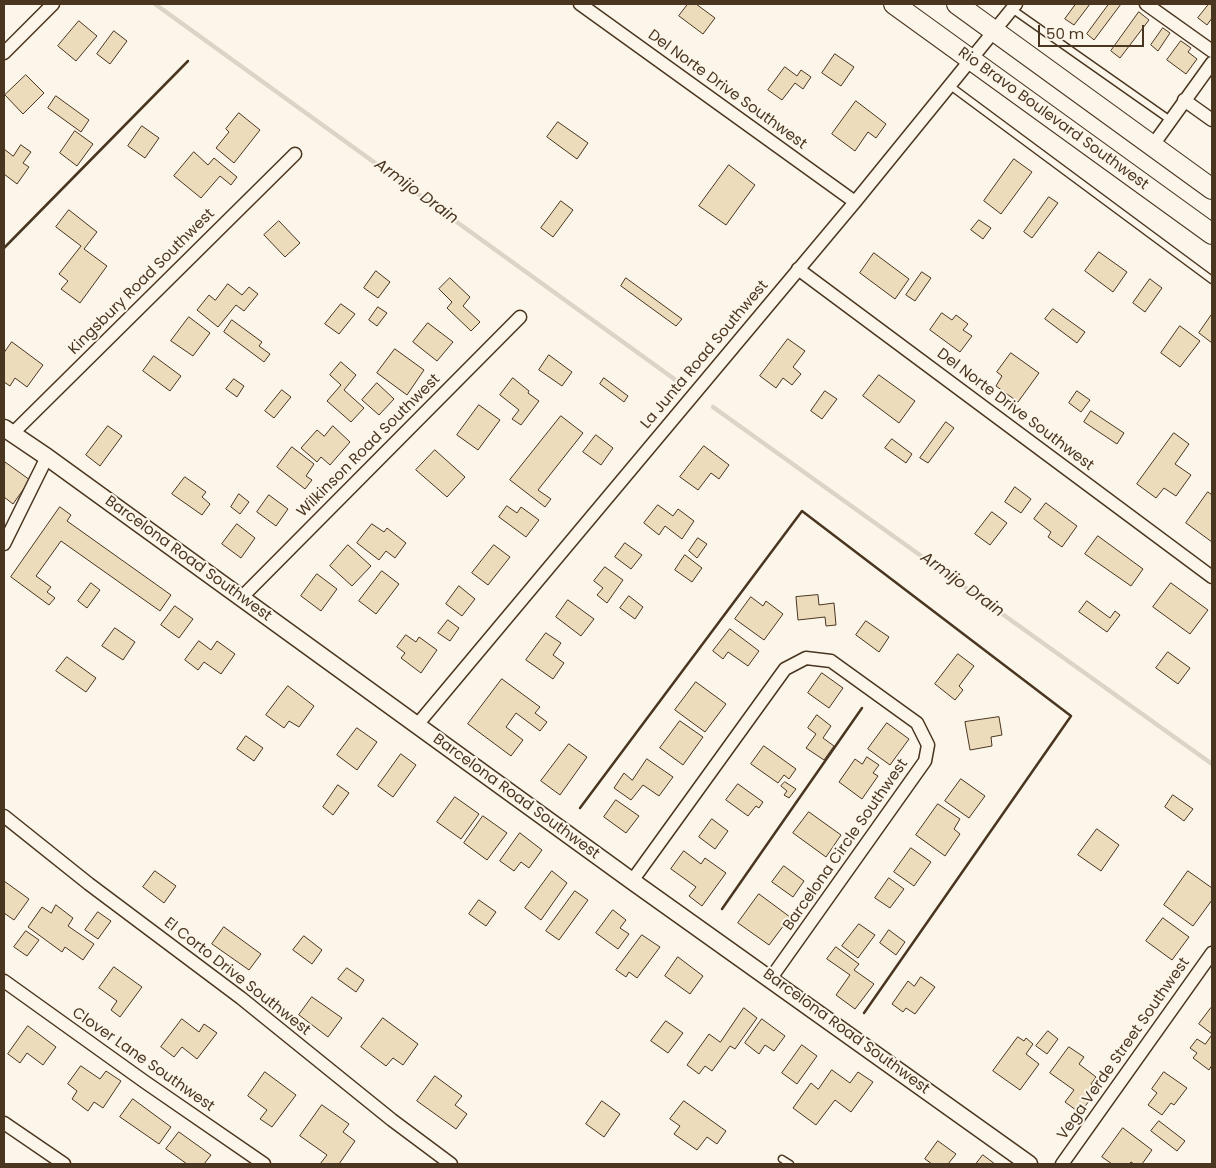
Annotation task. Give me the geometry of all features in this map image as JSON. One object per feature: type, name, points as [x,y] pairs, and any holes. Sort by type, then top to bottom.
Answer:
[{"type":"main road","name":"Rio Bravo Boulevard Southwest","points":[[894,4],[1212,234]]},
{"type":"main road","points":[[957,4],[1212,189]]},
{"type":"street","points":[[4,53],[53,4]]},
{"type":"street","name":"Del Norte Drive Southwest","points":[[580,4],[855,202]]},
{"type":"street","points":[[1146,4],[1212,51]]},
{"type":"street","name":"La Junta Road Southwest","points":[[418,725],[855,202],[1014,6]]},
{"type":"street","points":[[1153,145],[1212,63]]},
{"type":"street","points":[[1184,100],[1212,120]]},
{"type":"street","name":"Kingsbury Road Southwest","points":[[8,431],[295,154]]},
{"type":"street","name":"Del Norte Drive Southwest","points":[[798,268],[1212,578]]},
{"type":"street","name":"Wilkinson Road Southwest","points":[[241,598],[520,317]]},
{"type":"street","name":"Barcelona Road Southwest","points":[[8,431],[47,457],[632,881],[771,978],[1029,1164]]},
{"type":"street","points":[[4,544],[47,457]]},
{"type":"street","name":"Barcelona Circle Southwest","points":[[632,881],[785,669],[806,658],[830,662],[917,723],[928,745],[926,761],[771,978]]},
{"type":"street","name":"El Corto Drive Southwest","points":[[4,816],[89,884],[241,998],[392,1120],[451,1164]]},
{"type":"street","name":"Vega Verde Street Southwest","points":[[1062,1164],[1212,953]]},
{"type":"street","name":"Clover Lane Southwest","points":[[4,980],[145,1082],[264,1164]]},
{"type":"street","points":[[4,1123],[64,1164]]},
{"type":"lane","points":[[1014,6],[1170,120]]},
{"type":"lane","points":[[949,85],[1212,280]]},
{"type":"lane","points":[[782,1158],[790,1164]]},
{"type":"building","points":[[688,4],[696,4],[715,18],[703,34],[679,16]]},
{"type":"building","points":[[1076,4],[1090,4],[1074,25],[1065,19]]},
{"type":"building","points":[[1109,4],[1121,4],[1094,40],[1087,34]]},
{"type":"building","points":[[1209,4],[1212,4],[1212,18],[1207,25],[1198,18]]},
{"type":"building","points":[[1139,12],[1149,20],[1120,58],[1111,51]]},
{"type":"building","points":[[79,21],[97,36],[76,61],[58,46]]},
{"type":"building","points":[[1163,28],[1170,33],[1158,51],[1151,45]]},
{"type":"building","points":[[114,31],[127,41],[110,64],[97,54]]},
{"type":"building","points":[[1181,41],[1191,48],[1188,52],[1197,59],[1186,74],[1167,60]]},
{"type":"building","points":[[835,54],[854,67],[841,86],[822,73]]},
{"type":"building","points":[[785,67],[797,76],[801,70],[811,77],[803,89],[795,83],[782,100],[768,90]]},
{"type":"building","points":[[26,75],[44,93],[23,114],[5,95]]},
{"type":"building","points":[[56,96],[89,120],[81,132],[48,108]]},
{"type":"building","points":[[856,101],[886,124],[876,138],[868,132],[855,151],[832,134]]},
{"type":"building","points":[[239,113],[260,130],[234,163],[216,148],[229,132],[226,129]]},
{"type":"building","points":[[558,122],[588,143],[577,159],[547,137]]},
{"type":"building","points":[[142,126],[159,138],[145,158],[128,146]]},
{"type":"building","points":[[75,131],[93,144],[77,166],[60,153]]},
{"type":"building","points":[[21,145],[31,152],[23,163],[29,167],[17,184],[4,174],[4,149],[13,156]]},
{"type":"building","points":[[194,152],[208,165],[214,158],[237,177],[231,185],[220,176],[201,198],[174,176]]},
{"type":"building","points":[[1014,159],[1032,172],[1001,214],[984,201]]},
{"type":"building","points":[[729,165],[755,185],[726,225],[699,206]]},
{"type":"building","points":[[1049,197],[1058,203],[1032,238],[1024,232]]},
{"type":"building","points":[[561,201],[573,210],[553,237],[541,228]]},
{"type":"building","points":[[69,210],[97,232],[84,249],[107,266],[80,303],[61,289],[68,281],[59,274],[81,246],[56,227]]},
{"type":"building","points":[[979,220],[991,228],[983,239],[971,230]]},
{"type":"building","points":[[279,221],[300,243],[285,257],[264,235]]},
{"type":"building","points":[[1099,252],[1127,272],[1113,292],[1085,271]]},
{"type":"building","points":[[874,253],[909,279],[895,299],[860,273]]},
{"type":"building","points":[[376,271],[390,282],[378,298],[364,288]]},
{"type":"building","points":[[922,272],[931,278],[915,301],[906,295]]},
{"type":"building","points":[[450,278],[470,297],[463,306],[480,322],[471,331],[447,308],[452,302],[439,289]]},
{"type":"building","points":[[626,278],[682,319],[676,326],[621,286]]},
{"type":"building","points":[[1150,279],[1162,288],[1145,312],[1133,303]]},
{"type":"building","points":[[228,284],[242,295],[249,287],[258,294],[244,311],[236,305],[218,327],[197,310],[209,295],[215,300]]},
{"type":"building","points":[[341,304],[355,314],[339,334],[325,324]]},
{"type":"building","points":[[378,307],[387,313],[377,326],[369,320]]},
{"type":"building","points":[[1053,309],[1085,332],[1077,343],[1045,319]]},
{"type":"building","points":[[942,313],[952,320],[956,315],[968,324],[963,330],[972,336],[960,352],[930,330]]},
{"type":"building","points":[[1212,314],[1212,343],[1199,333]]},
{"type":"building","points":[[189,317],[210,333],[193,356],[171,341]]},
{"type":"building","points":[[232,320],[262,342],[259,346],[270,354],[264,362],[224,332]]},
{"type":"building","points":[[428,323],[453,342],[437,361],[413,342]]},
{"type":"building","points":[[1180,326],[1200,341],[1180,367],[1161,353]]},
{"type":"building","points":[[788,339],[805,351],[793,367],[801,374],[792,385],[783,378],[776,388],[760,376]]},
{"type":"building","points":[[12,342],[43,365],[27,387],[15,378],[10,386],[4,382],[4,353]]},
{"type":"building","points":[[395,349],[424,370],[407,395],[377,373]]},
{"type":"building","points":[[1011,353],[1039,373],[1018,402],[996,386],[1002,376],[997,372]]},
{"type":"building","points":[[549,355],[572,372],[562,386],[539,370]]},
{"type":"building","points":[[154,356],[181,376],[170,391],[143,371]]},
{"type":"building","points":[[341,362],[356,375],[344,390],[364,408],[351,422],[327,401],[341,385],[330,375]]},
{"type":"building","points":[[879,375],[915,401],[899,423],[863,396]]},
{"type":"building","points":[[513,378],[539,401],[521,425],[512,419],[519,410],[500,395]]},
{"type":"building","points":[[604,378],[628,396],[624,402],[600,384]]},
{"type":"building","points":[[234,379],[244,386],[237,397],[226,389]]},
{"type":"building","points":[[377,383],[394,399],[379,415],[362,400]]},
{"type":"building","points":[[282,390],[291,397],[274,418],[265,411]]},
{"type":"building","points":[[825,391],[837,399],[822,419],[811,411]]},
{"type":"building","points":[[1077,391],[1090,400],[1081,412],[1069,403]]},
{"type":"building","points":[[479,405],[500,420],[478,450],[457,435]]},
{"type":"building","points":[[1091,411],[1124,433],[1117,444],[1084,422]]},
{"type":"building","points":[[561,416],[583,433],[538,490],[551,499],[545,507],[510,480]]},
{"type":"building","points":[[946,422],[954,428],[928,463],[920,458]]},
{"type":"building","points":[[108,426],[122,436],[100,466],[86,455]]},
{"type":"building","points":[[333,426],[350,442],[330,465],[321,457],[317,462],[301,448],[317,430],[324,436]]},
{"type":"building","points":[[1174,433],[1189,444],[1175,464],[1191,475],[1176,496],[1164,488],[1156,498],[1137,484]]},
{"type":"building","points":[[596,435],[613,448],[601,465],[583,452]]},
{"type":"building","points":[[892,439],[912,454],[906,463],[885,448]]},
{"type":"building","points":[[704,446],[729,465],[719,479],[711,473],[698,490],[680,477]]},
{"type":"building","points":[[292,447],[314,464],[306,476],[312,480],[305,489],[277,467]]},
{"type":"building","points":[[435,450],[465,477],[447,497],[416,470]]},
{"type":"building","points":[[5,462],[30,480],[13,504],[4,497]]},
{"type":"building","points":[[185,477],[206,492],[202,497],[210,504],[202,515],[172,494]]},
{"type":"building","points":[[1015,487],[1031,499],[1021,513],[1005,502]]},
{"type":"building","points":[[1208,492],[1212,495],[1212,542],[1186,523]]},
{"type":"building","points":[[239,494],[249,502],[240,514],[231,507]]},
{"type":"building","points":[[269,495],[288,509],[276,526],[257,512]]},
{"type":"building","points":[[1046,503],[1077,526],[1062,547],[1048,537],[1051,532],[1034,519]]},
{"type":"building","points":[[658,505],[673,516],[678,509],[694,521],[682,539],[665,526],[659,535],[644,523]]},
{"type":"building","points":[[507,506],[517,513],[521,507],[539,520],[526,537],[499,517]]},
{"type":"building","points":[[60,507],[71,515],[67,521],[171,595],[160,611],[61,541],[36,576],[51,587],[47,592],[55,598],[49,605],[11,577]]},
{"type":"building","points":[[992,512],[1007,523],[990,545],[975,534]]},
{"type":"building","points":[[237,524],[255,538],[241,558],[222,544]]},
{"type":"building","points":[[372,524],[384,532],[387,528],[406,543],[395,558],[386,551],[379,560],[357,543]]},
{"type":"building","points":[[1098,536],[1143,569],[1131,586],[1085,554]]},
{"type":"building","points":[[698,538],[707,544],[697,558],[689,551]]},
{"type":"building","points":[[625,543],[642,555],[631,569],[615,557]]},
{"type":"building","points":[[348,545],[371,566],[352,586],[330,566]]},
{"type":"building","points":[[494,545],[510,557],[488,585],[472,573]]},
{"type":"building","points":[[685,555],[702,568],[692,582],[675,570]]},
{"type":"building","points":[[605,567],[623,580],[607,603],[597,595],[603,588],[594,581]]},
{"type":"building","points":[[382,571],[399,584],[376,614],[359,601]]},
{"type":"building","points":[[317,574],[337,589],[321,611],[301,596]]},
{"type":"building","points":[[91,583],[100,590],[87,608],[78,601]]},
{"type":"building","points":[[1171,583],[1208,610],[1190,634],[1153,607]]},
{"type":"building","points":[[459,586],[475,599],[462,616],[446,604]]},
{"type":"building","points":[[818,595],[819,605],[834,603],[836,625],[826,626],[825,617],[798,620],[796,597]]},
{"type":"building","points":[[629,596],[643,607],[635,619],[620,608]]},
{"type":"building","points":[[751,597],[763,606],[766,601],[783,614],[764,640],[735,619]]},
{"type":"building","points":[[568,600],[594,619],[581,636],[556,617]]},
{"type":"building","points":[[1087,601],[1110,618],[1115,611],[1120,615],[1107,632],[1079,612]]},
{"type":"building","points":[[175,606],[193,619],[179,638],[161,625]]},
{"type":"building","points":[[448,620],[459,628],[450,641],[438,633]]},
{"type":"building","points":[[866,621],[889,637],[879,652],[856,635]]},
{"type":"building","points":[[115,628],[135,642],[123,660],[102,646]]},
{"type":"building","points":[[730,629],[759,651],[748,666],[728,652],[723,659],[713,651]]},
{"type":"building","points":[[546,633],[561,643],[553,655],[564,663],[553,679],[526,660]]},
{"type":"building","points":[[406,635],[416,642],[419,637],[437,650],[421,673],[401,658],[405,653],[397,647]]},
{"type":"building","points":[[199,641],[211,650],[217,641],[235,654],[221,674],[204,662],[198,670],[185,660]]},
{"type":"building","points":[[1168,652],[1190,668],[1178,684],[1156,668]]},
{"type":"building","points":[[958,654],[974,666],[959,686],[963,690],[955,700],[935,684]]},
{"type":"building","points":[[67,657],[96,678],[86,692],[56,671]]},
{"type":"building","points":[[822,673],[843,688],[829,708],[808,693]]},
{"type":"building","points":[[502,679],[540,707],[535,713],[547,722],[540,731],[516,713],[506,727],[523,740],[511,756],[468,724]]},
{"type":"building","points":[[696,682],[726,704],[705,732],[675,710]]},
{"type":"building","points":[[288,686],[314,706],[299,727],[289,721],[284,728],[266,715]]},
{"type":"building","points":[[817,715],[831,726],[823,738],[834,746],[824,760],[806,748],[816,734],[808,728]]},
{"type":"building","points":[[999,717],[1002,735],[991,737],[992,746],[970,750],[965,722]]},
{"type":"building","points":[[680,721],[703,737],[683,765],[660,748]]},
{"type":"building","points":[[887,723],[909,739],[890,765],[868,749]]},
{"type":"building","points":[[357,728],[377,742],[357,770],[337,755]]},
{"type":"building","points":[[246,736],[263,748],[254,761],[237,749]]},
{"type":"building","points":[[569,744],[587,757],[560,795],[541,781]]},
{"type":"building","points":[[764,746],[796,769],[789,779],[784,775],[778,783],[751,764]]},
{"type":"building","points":[[401,754],[416,765],[393,797],[378,786]]},
{"type":"building","points":[[867,757],[879,765],[873,773],[878,776],[862,799],[839,782],[855,759],[862,764]]},
{"type":"building","points":[[647,759],[673,777],[659,796],[643,785],[631,800],[614,788],[624,773],[632,780]]},
{"type":"building","points":[[961,779],[985,796],[969,818],[945,801]]},
{"type":"building","points":[[785,782],[796,789],[789,798],[784,795],[787,791],[781,786]]},
{"type":"building","points":[[738,784],[763,802],[759,808],[756,806],[748,816],[726,800]]},
{"type":"building","points":[[338,785],[349,793],[333,815],[323,807]]},
{"type":"building","points":[[1173,795],[1193,809],[1184,821],[1165,807]]},
{"type":"building","points":[[455,797],[479,814],[461,839],[437,822]]},
{"type":"building","points":[[616,800],[639,816],[626,833],[604,817]]},
{"type":"building","points":[[938,804],[960,819],[954,829],[960,834],[945,856],[916,835]]},
{"type":"building","points":[[809,812],[841,835],[826,857],[793,833]]},
{"type":"building","points":[[483,816],[507,833],[487,860],[464,843]]},
{"type":"building","points":[[712,819],[728,831],[715,849],[699,837]]},
{"type":"building","points":[[1097,829],[1119,845],[1101,871],[1078,855]]},
{"type":"building","points":[[520,833],[542,850],[529,868],[521,862],[514,871],[500,861]]},
{"type":"building","points":[[911,848],[931,862],[914,886],[894,872]]},
{"type":"building","points":[[684,851],[701,864],[705,858],[726,873],[702,906],[689,896],[696,887],[671,869]]},
{"type":"building","points":[[784,866],[804,881],[793,897],[772,882]]},
{"type":"building","points":[[155,871],[176,886],[164,903],[143,887]]},
{"type":"building","points":[[552,871],[567,883],[541,920],[525,908]]},
{"type":"building","points":[[1188,871],[1212,888],[1212,900],[1193,926],[1164,905]]},
{"type":"building","points":[[889,878],[904,889],[890,908],[875,898]]},
{"type":"building","points":[[4,881],[29,899],[14,920],[4,913]]},
{"type":"building","points":[[575,891],[588,900],[559,940],[546,931]]},
{"type":"building","points":[[759,894],[790,917],[769,945],[738,923]]},
{"type":"building","points":[[479,900],[496,912],[486,926],[469,914]]},
{"type":"building","points":[[56,905],[73,918],[68,926],[94,944],[83,960],[65,947],[62,952],[28,927],[42,907],[51,913]]},
{"type":"building","points":[[613,910],[626,920],[620,928],[629,934],[618,949],[596,933]]},
{"type":"building","points":[[98,912],[111,921],[98,939],[85,930]]},
{"type":"building","points":[[1163,918],[1189,937],[1172,960],[1146,941]]},
{"type":"building","points":[[859,924],[875,935],[858,958],[842,946]]},
{"type":"building","points":[[224,927],[261,954],[249,970],[212,944]]},
{"type":"building","points":[[889,930],[905,942],[896,955],[880,943]]},
{"type":"building","points":[[26,931],[39,940],[27,956],[14,947]]},
{"type":"building","points":[[642,935],[660,947],[637,978],[629,972],[626,977],[616,970]]},
{"type":"building","points":[[304,936],[322,950],[312,964],[293,950]]},
{"type":"building","points":[[836,947],[859,964],[854,970],[874,984],[855,1009],[836,995],[850,975],[827,959]]},
{"type":"building","points":[[678,957],[703,976],[690,994],[665,976]]},
{"type":"building","points":[[114,967],[142,987],[120,1017],[111,1010],[117,1001],[99,988]]},
{"type":"building","points":[[347,968],[364,980],[356,992],[338,979]]},
{"type":"building","points":[[921,977],[935,987],[915,1014],[906,1008],[903,1012],[892,1004],[908,981],[914,986]]},
{"type":"building","points":[[312,997],[342,1018],[328,1037],[299,1015]]},
{"type":"building","points":[[744,1008],[757,1018],[735,1049],[730,1046],[712,1071],[705,1066],[699,1074],[687,1065],[709,1034],[720,1042]]},
{"type":"building","points":[[1212,1009],[1212,1034],[1199,1024]]},
{"type":"building","points":[[383,1018],[418,1044],[403,1065],[393,1058],[386,1066],[361,1047]]},
{"type":"building","points":[[182,1019],[199,1032],[204,1024],[217,1033],[197,1059],[182,1047],[174,1057],[161,1047]]},
{"type":"building","points":[[762,1019],[785,1036],[774,1051],[765,1045],[759,1054],[745,1043]]},
{"type":"building","points":[[666,1021],[683,1033],[668,1053],[651,1041]]},
{"type":"building","points":[[28,1026],[56,1047],[43,1065],[27,1053],[20,1063],[8,1054]]},
{"type":"building","points":[[1048,1031],[1058,1039],[1047,1054],[1036,1046]]},
{"type":"building","points":[[1212,1035],[1212,1065],[1209,1070],[1193,1058],[1197,1053],[1190,1048],[1197,1039],[1205,1044]]},
{"type":"building","points":[[1018,1037],[1024,1041],[1026,1038],[1033,1044],[1026,1054],[1039,1064],[1020,1090],[993,1071]]},
{"type":"building","points":[[802,1045],[817,1056],[797,1084],[782,1073]]},
{"type":"building","points":[[1069,1047],[1084,1057],[1079,1064],[1096,1077],[1091,1084],[1098,1089],[1080,1113],[1065,1102],[1074,1090],[1050,1073]]},
{"type":"building","points":[[81,1066],[100,1079],[106,1071],[121,1081],[103,1108],[94,1102],[88,1111],[72,1099],[77,1091],[68,1084]]},
{"type":"building","points":[[832,1070],[850,1083],[858,1072],[873,1082],[851,1112],[835,1100],[816,1125],[793,1108],[811,1083],[818,1089]]},
{"type":"building","points":[[265,1072],[296,1095],[272,1127],[260,1119],[267,1110],[248,1096]]},
{"type":"building","points":[[1164,1072],[1187,1088],[1174,1105],[1171,1103],[1162,1115],[1148,1105],[1157,1093],[1152,1089]]},
{"type":"building","points":[[435,1076],[462,1096],[455,1105],[467,1114],[456,1129],[417,1101]]},
{"type":"building","points":[[133,1099],[171,1127],[159,1144],[120,1117]]},
{"type":"building","points":[[602,1101],[620,1114],[604,1137],[586,1124]]},
{"type":"building","points":[[684,1101],[726,1131],[717,1144],[707,1137],[697,1150],[674,1134],[680,1126],[670,1119]]},
{"type":"building","points":[[322,1105],[349,1124],[343,1132],[355,1141],[339,1164],[320,1164],[327,1155],[300,1136]]},
{"type":"building","points":[[1159,1121],[1185,1141],[1177,1151],[1151,1131]]},
{"type":"building","points":[[1123,1128],[1152,1150],[1142,1164],[1131,1162],[1129,1164],[1112,1164],[1102,1157]]},
{"type":"building","points":[[179,1132],[211,1155],[204,1164],[187,1164],[166,1149]]},
{"type":"building","points":[[938,1141],[956,1154],[948,1164],[932,1164],[925,1159]]},
{"type":"building","points":[[983,1155],[995,1164],[976,1164]]},
{"type":"waterway","name":"Armijo Drain","points":[[155,4],[677,381]]},
{"type":"waterway","name":"Armijo Drain","points":[[713,407],[1212,764]]},
{"type":"wall","points":[[4,248],[188,61]]},
{"type":"wall","points":[[580,808],[802,511],[1071,716],[864,1013]]},
{"type":"wall","points":[[722,909],[862,708]]}]
